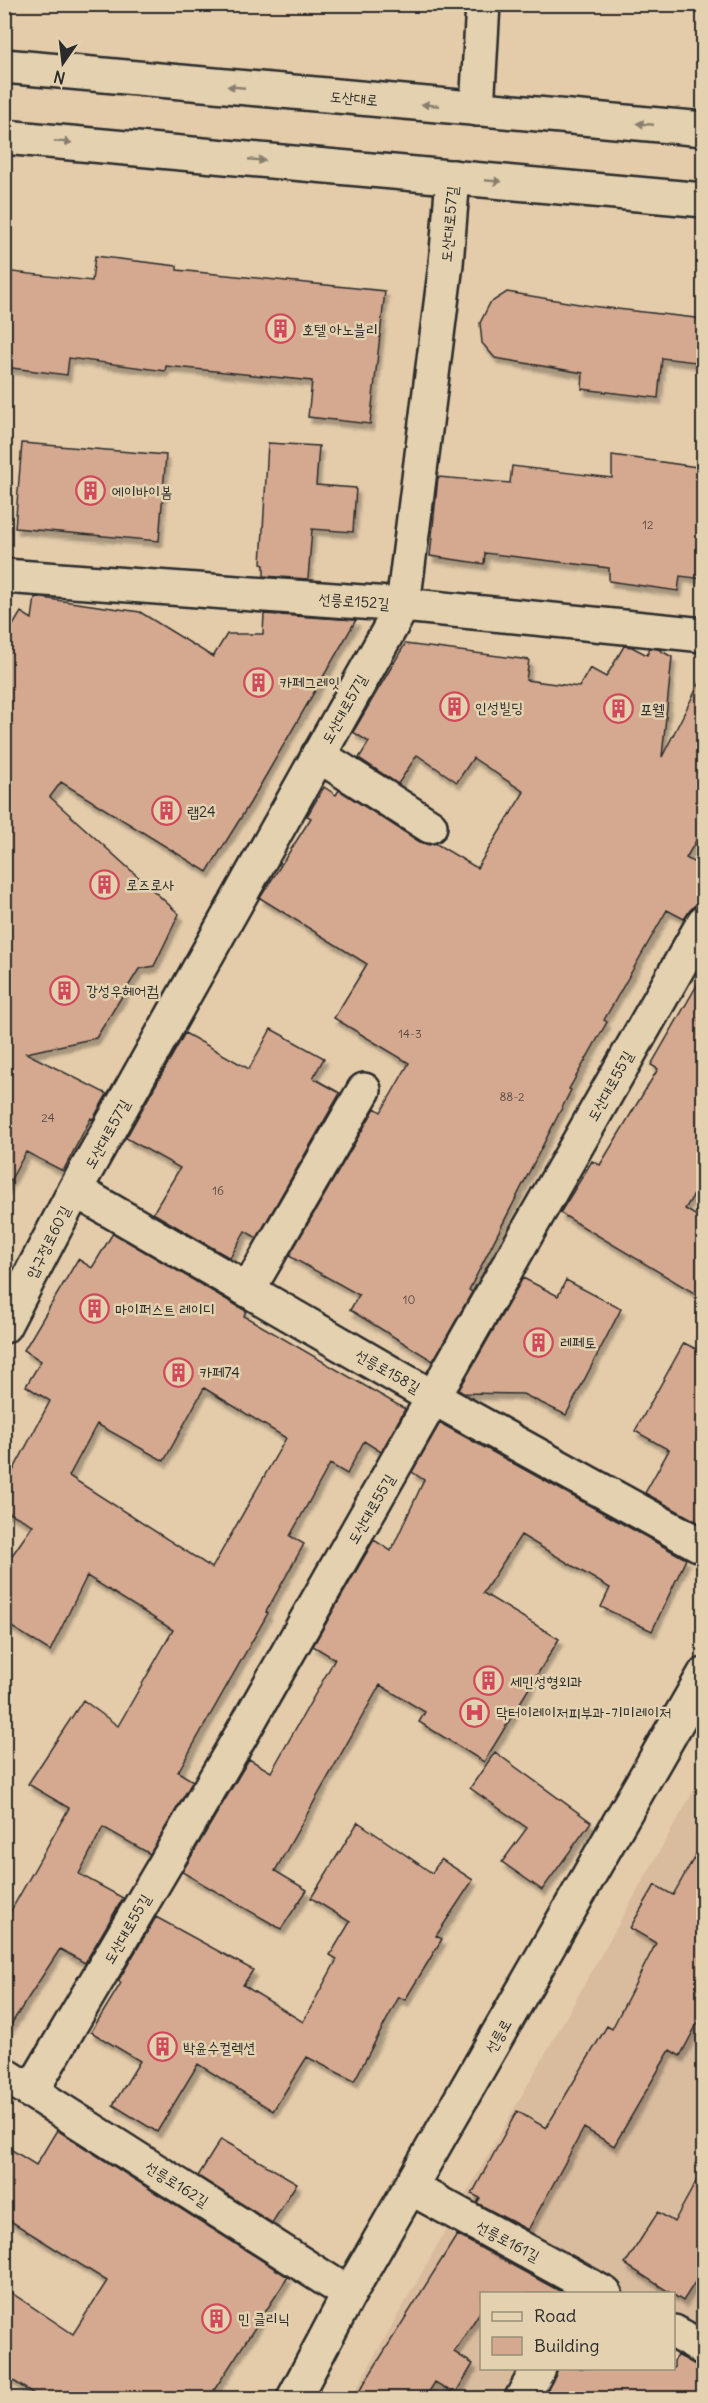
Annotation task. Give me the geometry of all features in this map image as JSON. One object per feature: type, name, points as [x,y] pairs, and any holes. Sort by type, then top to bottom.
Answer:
[{"type":"street","points":[[477,109],[483,4]]},
{"type":"street","name":"도산대로","points":[[4,66],[704,129]]},
{"type":"street","points":[[4,137],[704,200]]},
{"type":"street","name":"도산대로57길","points":[[75,1190],[403,605],[446,264],[453,177]]},
{"type":"street","name":"선릉로152길","points":[[4,576],[403,605],[704,635]]},
{"type":"street","points":[[318,755],[430,826]]},
{"type":"street","name":"도산대로55길","points":[[31,2092],[240,1737],[704,922]]},
{"type":"street","points":[[248,1290],[364,1090]]},
{"type":"street","name":"선릉로158길","points":[[75,1190],[434,1398],[704,1547]]},
{"type":"street","name":"압구정로60길","points":[[4,1326],[75,1190]]},
{"type":"street","name":"선릉로","points":[[294,2398],[349,2294],[704,1675]]},
{"type":"street","name":"선릉로162길","points":[[4,2074],[349,2294]]},
{"type":"street","name":"선릉로161길","points":[[411,2188],[591,2290]]},
{"type":"street","points":[[675,2333],[704,2349]]},
{"type":"street","points":[[522,2398],[538,2370]]},
{"type":"shaded area","points":[[703,1774],[703,2398],[351,2398]]},
{"type":"building","points":[[95,256],[177,266],[177,270],[385,291],[370,424],[308,417],[312,381],[166,366],[165,371],[69,358],[67,375],[4,367],[4,271],[92,281]]},
{"type":"building","points":[[507,292],[591,306],[704,319],[704,363],[662,358],[658,398],[582,389],[583,373],[495,358],[482,343],[480,323],[490,303]]},
{"type":"building","name":"에이바이봄","points":[[22,443],[166,455],[159,541],[15,528]]},
{"type":"building","points":[[268,443],[319,446],[316,485],[356,488],[353,532],[312,529],[308,579],[264,576],[264,565],[261,564]]},
{"type":"building","points":[[612,455],[704,468],[704,579],[680,576],[678,591],[609,581],[609,568],[485,553],[484,564],[430,556],[438,477],[510,483],[512,466],[612,478]]},
{"type":"building","points":[[35,597],[140,612],[213,657],[227,634],[263,634],[264,614],[356,620],[250,803],[207,872],[61,782],[50,797],[179,914],[154,966],[139,969],[96,1038],[26,1053],[107,1094],[93,1119],[91,1118],[63,1171],[26,1152],[4,1192],[4,640],[21,612],[32,619]]},
{"type":"building","points":[[405,644],[529,660],[526,680],[579,687],[590,668],[606,677],[624,646],[632,647],[647,655],[650,648],[658,649],[672,657],[662,757],[704,674],[704,827],[686,858],[704,868],[704,903],[694,906],[684,919],[667,910],[604,1020],[607,1022],[569,1089],[571,1090],[469,1290],[472,1292],[433,1361],[350,1310],[359,1295],[289,1256],[375,1108],[381,1112],[409,1063],[334,1018],[367,964],[260,898],[311,818],[307,816],[324,787],[336,795],[339,790],[420,842],[429,845],[435,843],[477,868],[524,792],[473,758],[457,782],[417,755],[398,784],[359,758],[369,742],[353,732]]},
{"type":"building","points":[[704,973],[704,1178],[685,1209],[704,1220],[704,1299],[560,1213],[592,1161],[600,1165],[658,1069],[651,1065]]},
{"type":"building","points":[[271,1029],[324,1058],[313,1078],[340,1093],[257,1238],[245,1231],[230,1258],[153,1213],[180,1168],[126,1138],[185,1033],[249,1069]]},
{"type":"building","points":[[113,1233],[246,1311],[244,1316],[405,1409],[381,1452],[364,1441],[347,1474],[330,1464],[290,1536],[304,1544],[266,1612],[268,1613],[178,1772],[193,1781],[150,1854],[103,1827],[79,1874],[123,1898],[85,1963],[60,1949],[4,2035],[4,1923],[69,1808],[28,1784],[83,1700],[118,1726],[173,1630],[87,1576],[50,1651],[4,1622],[4,1567],[33,1525],[4,1510],[4,1488],[50,1401],[26,1386],[41,1361],[24,1350],[78,1259],[92,1268]],"holes":[[[204,1388],[286,1438],[212,1568],[69,1476],[97,1424],[164,1461]]]},
{"type":"building","name":"레페토","points":[[523,1278],[558,1296],[566,1280],[621,1309],[566,1415],[523,1394],[463,1393],[459,1390]]},
{"type":"building","points":[[684,1343],[704,1353],[703,1525],[645,1493],[669,1450],[635,1431]]},
{"type":"building","points":[[440,1423],[686,1559],[652,1631],[601,1607],[610,1588],[521,1535],[483,1593],[559,1639],[484,1762],[419,1722],[425,1712],[380,1685],[275,1871],[307,1890],[281,1929],[182,1872],[249,1759],[271,1772],[335,1659],[313,1646],[374,1540],[391,1551],[424,1480],[412,1472]]},
{"type":"building","points":[[495,1752],[591,1822],[542,1890],[502,1862],[527,1828],[470,1788]]},
{"type":"building","points":[[358,1822],[432,1873],[441,1859],[473,1880],[436,1936],[442,1939],[405,2000],[399,1997],[354,2081],[307,2057],[273,2111],[198,2064],[157,2132],[113,2105],[140,2061],[91,2032],[121,1983],[118,1981],[156,1917],[253,1970],[243,1985],[303,2022],[337,1959],[330,1955],[350,1922],[311,1898]]},
{"type":"building","points":[[704,1840],[704,2011],[680,2056],[670,2050],[614,2146],[584,2128],[528,2230],[477,2203],[480,2198],[472,2194],[517,2111],[546,2128],[607,2026],[612,2029],[656,1943],[630,1928],[655,1885],[673,1895]]},
{"type":"building","points":[[57,2130],[288,2277],[209,2398],[40,2398],[4,2375],[4,2288],[73,2334],[107,2281],[4,2217],[4,2145],[36,2165]]},
{"type":"building","points":[[221,2139],[297,2183],[272,2223],[198,2176]]},
{"type":"building","points":[[704,2167],[704,2268],[683,2301],[675,2296],[675,2292],[669,2292],[625,2264],[658,2212],[674,2222]]},
{"type":"building","points":[[457,2235],[561,2292],[480,2292],[480,2312],[454,2352],[473,2364],[455,2394],[435,2382],[425,2398],[355,2398]]},
{"type":"building","points":[[677,2355],[704,2368],[704,2398],[544,2397],[557,2370],[675,2370]]},
{"type":"place","name":"호텔 아노블리","points":[[281,329]]},
{"type":"place","name":"에이바이봄","points":[[91,491]]},
{"type":"place","name":"카페그레잇","points":[[259,682]]},
{"type":"place","name":"인성빌딩","points":[[454,707]]},
{"type":"place","name":"포웰","points":[[619,709]]},
{"type":"place","name":"랩24","points":[[166,811]]},
{"type":"place","name":"로즈로사","points":[[105,884]]},
{"type":"place","name":"강성우헤어컴","points":[[65,990]]},
{"type":"place","name":"마이퍼스트 레이디","points":[[94,1309]]},
{"type":"place","name":"레페토","points":[[539,1342]]},
{"type":"place","name":"카페74","points":[[179,1372]]},
{"type":"place","name":"세민성형외과","points":[[489,1681]]},
{"type":"place","name":"닥터이레이저피부과-기미레이저","points":[[475,1712]]},
{"type":"place","name":"박윤수컬렉션","points":[[162,2047]]},
{"type":"place","name":"민 클리닉","points":[[217,2318]]}]
